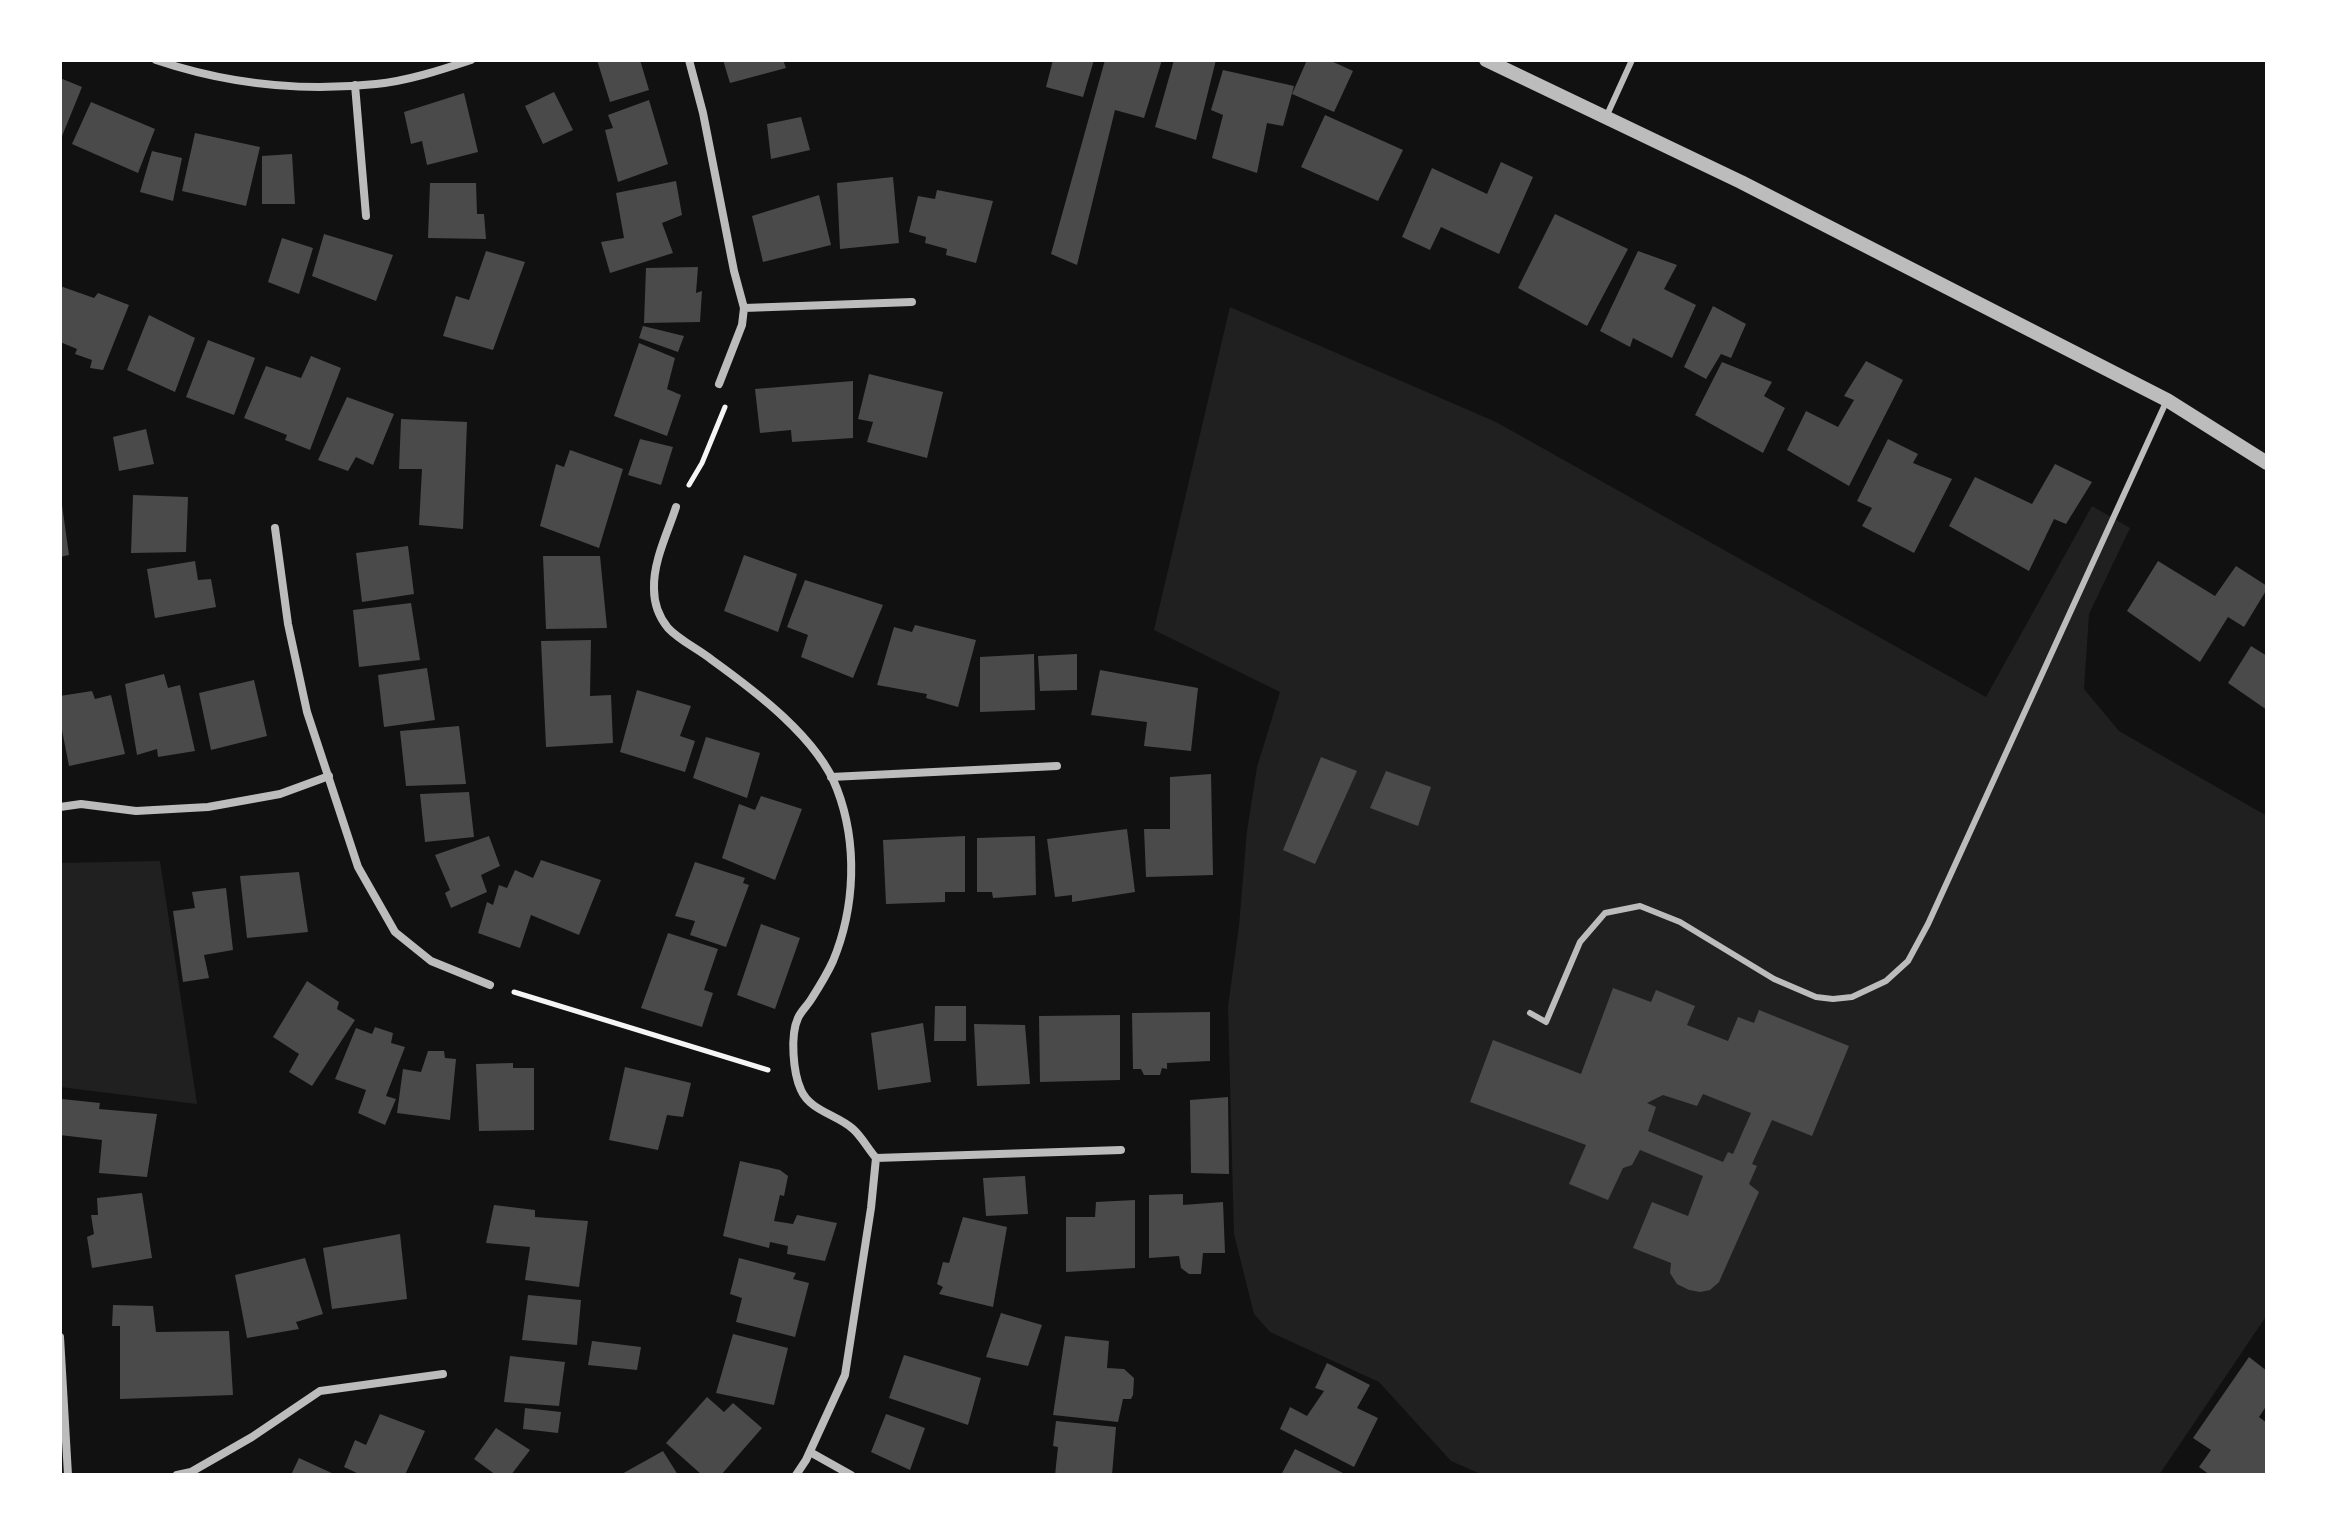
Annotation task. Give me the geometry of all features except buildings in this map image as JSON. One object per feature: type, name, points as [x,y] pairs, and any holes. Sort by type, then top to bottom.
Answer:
[{"type":"street","points":[[156,60],[236,82],[300,87],[377,84],[471,60]]},
{"type":"street","points":[[689,60],[744,308],[742,325],[719,384]]},
{"type":"street","points":[[1486,60],[1741,182],[2167,400],[2267,463]]},
{"type":"street","points":[[355,85],[366,216]]},
{"type":"street","points":[[744,308],[912,302]]},
{"type":"street","points":[[676,507],[656,568],[654,589],[658,613],[669,629],[762,697],[814,751],[837,787],[847,821],[851,862],[850,899],[842,936],[832,964],[797,1019],[793,1060],[801,1093],[824,1113],[853,1128],[876,1158],[845,1375],[810,1452],[796,1475]]},
{"type":"street","points":[[275,528],[288,624],[307,712],[358,867],[395,932],[431,961],[490,985]]},
{"type":"street","points":[[831,777],[1057,766]]},
{"type":"street","points":[[60,807],[81,804],[136,811],[208,807],[280,794],[329,776]]},
{"type":"street","points":[[876,1158],[1121,1150]]},
{"type":"street","points":[[60,1337],[68,1475]]},
{"type":"street","points":[[177,1475],[191,1472],[252,1437],[320,1391],[443,1374]]},
{"type":"street","points":[[810,1452],[851,1475]]},
{"type":"lane","points":[[1605,119],[1632,60]]},
{"type":"lane","points":[[1530,1013],[1546,1022],[1580,942],[1605,913],[1640,906],[1680,922],[1774,979],[1816,997],[1852,997],[1886,981],[1908,961],[1928,924],[2167,400]]},
{"type":"path","points":[[676,507],[702,463],[727,402],[719,384]]},
{"type":"path","points":[[490,985],[798,1079]]},
{"type":"shaded area","points":[[1230,307],[1496,422],[1986,697],[2092,506],[2130,528],[2089,614],[2084,689],[2119,731],[2267,816],[2267,1315],[2159,1475],[1483,1475],[1451,1461],[1379,1382],[1270,1332],[1254,1314],[1234,1234],[1228,1007],[1257,767],[1280,692],[1154,630]]},
{"type":"shaded area","points":[[160,861],[197,1104],[60,1087],[60,863]]}]
